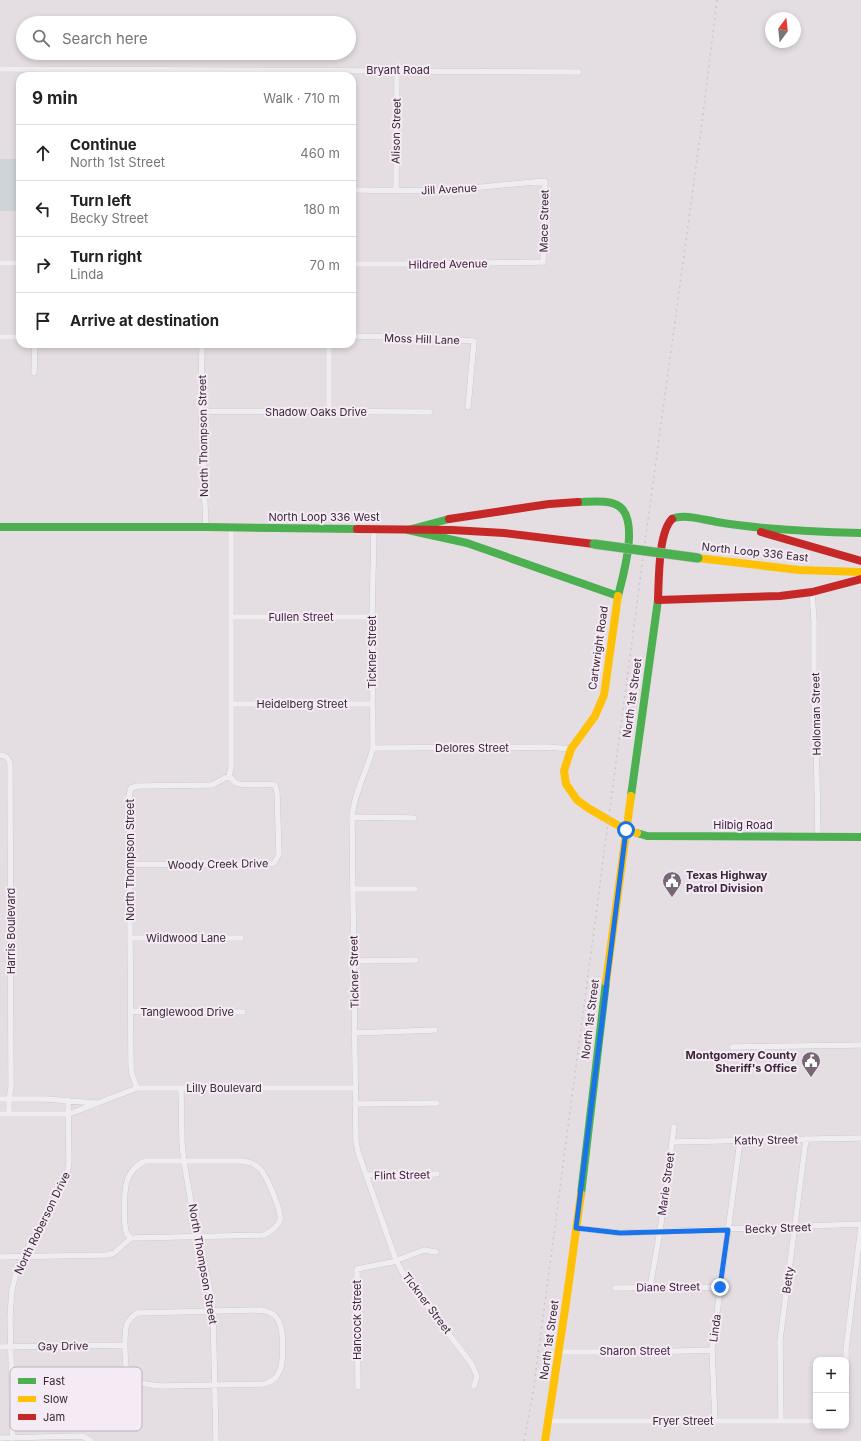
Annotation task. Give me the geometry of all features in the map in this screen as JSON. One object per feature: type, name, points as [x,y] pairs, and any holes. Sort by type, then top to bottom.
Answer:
[{"type":"main road","name":"Cartwright Road","points":[[408,530],[442,520],[549,504],[578,502],[613,504],[620,507],[627,513],[629,520],[627,560],[618,596],[604,696],[595,716],[570,749],[564,772],[569,791],[577,800],[626,830]]},
{"type":"main road","name":"North 1st Street","points":[[545,1441],[576,1228],[626,830],[658,600],[664,533],[668,522],[678,516],[742,527]]},
{"type":"main road","name":"North Loop 336 West","points":[[0,527],[206,527],[487,532],[646,551]]},
{"type":"main road","points":[[742,527],[832,533],[861,533]]},
{"type":"main road","points":[[742,527],[861,561]]},
{"type":"main road","points":[[408,530],[467,543],[618,596]]},
{"type":"main road","name":"North Loop 336 East","points":[[646,551],[799,570],[861,572]]},
{"type":"main road","points":[[658,600],[780,596],[812,592],[861,579]]},
{"type":"main road","name":"Hilbig Road","points":[[626,830],[647,836],[861,837]]},
{"type":"street","name":"Bryant Road","points":[[0,69],[184,72]]},
{"type":"street","name":"Bryant Road","points":[[347,72],[397,70],[579,72]]},
{"type":"street","name":"Alison Street","points":[[396,191],[397,70]]},
{"type":"street","name":"Jill Avenue","points":[[356,190],[440,191],[545,181]]},
{"type":"street","name":"Mace Street","points":[[543,262],[545,181]]},
{"type":"street","name":"Hildred Avenue","points":[[356,264],[543,262]]},
{"type":"street","points":[[0,263],[16,263]]},
{"type":"street","name":"Moss Hill Lane","points":[[356,336],[474,341],[468,407]]},
{"type":"street","points":[[0,337],[16,337]]},
{"type":"street","points":[[34,348],[34,373]]},
{"type":"street","name":"North Thompson Street","points":[[202,348],[202,411],[206,527]]},
{"type":"street","points":[[329,348],[329,412]]},
{"type":"street","name":"Shadow Oaks Drive","points":[[202,411],[430,412]]},
{"type":"street","points":[[229,776],[231,768],[232,528]]},
{"type":"street","name":"Tickner Street","points":[[374,529],[372,617],[373,748],[353,805],[352,817],[356,1142],[358,1152],[396,1260],[405,1277],[443,1324],[471,1364],[477,1376],[474,1386]]},
{"type":"street","name":"Holloman Street","points":[[812,592],[814,621],[814,717],[816,730],[818,837]]},
{"type":"street","name":"Fullen Street","points":[[231,617],[372,617]]},
{"type":"street","name":"Heidelberg Street","points":[[231,704],[372,704]]},
{"type":"street","name":"Delores Street","points":[[373,748],[548,747],[570,749]]},
{"type":"street","name":"Harris Boulevard","points":[[0,755],[6,756],[10,760],[11,1088],[9,1114]]},
{"type":"street","name":"North Thompson Street","points":[[137,1088],[131,1066],[129,796],[131,788],[138,786],[212,785],[229,776]]},
{"type":"street","name":"Woody Creek Drive","points":[[130,864],[265,865],[274,863],[279,854],[277,792],[275,785],[242,784],[235,782],[229,776]]},
{"type":"street","points":[[352,817],[414,818]]},
{"type":"street","points":[[353,889],[415,888]]},
{"type":"street","name":"Wildwood Lane","points":[[130,938],[241,938]]},
{"type":"street","points":[[354,960],[416,960]]},
{"type":"street","name":"Tanglewood Drive","points":[[131,1011],[243,1012]]},
{"type":"street","points":[[354,1033],[435,1030]]},
{"type":"street","points":[[732,1047],[861,1045]]},
{"type":"street","name":"Lilly Boulevard","points":[[0,1114],[69,1114],[137,1088],[355,1088]]},
{"type":"street","name":"North Thompson Street","points":[[181,1088],[184,1162],[197,1236],[208,1280],[213,1310],[216,1385],[216,1441]]},
{"type":"street","name":"Lilly Boulevard","points":[[0,1099],[68,1100],[96,1103]]},
{"type":"street","name":"North Roberson Drive","points":[[12,1367],[11,1301],[16,1274],[23,1257],[67,1176],[69,1161],[68,1100]]},
{"type":"street","points":[[355,1104],[437,1103]]},
{"type":"street","name":"Marie Street","points":[[650,1287],[660,1231],[674,1127]]},
{"type":"street","name":"Kathy Street","points":[[672,1142],[861,1138]]},
{"type":"street","name":"Betty","points":[[781,1421],[780,1340],[806,1140]]},
{"type":"street","name":"Linda","points":[[715,1421],[712,1350],[740,1141]]},
{"type":"street","points":[[0,1257],[107,1255],[114,1253],[132,1238],[264,1235],[278,1225],[280,1212],[263,1172],[259,1167],[250,1162],[145,1161],[136,1166],[131,1173],[127,1181],[125,1192],[126,1228],[128,1234],[132,1238]]},
{"type":"street","name":"Flint Street","points":[[367,1175],[437,1174]]},
{"type":"street","points":[[847,1393],[846,1350],[861,1225]]},
{"type":"street","name":"Becky Street","points":[[576,1228],[620,1233],[861,1225]]},
{"type":"street","points":[[396,1260],[424,1250],[436,1252]]},
{"type":"street","name":"Hancock Street","points":[[358,1387],[357,1269],[396,1260]]},
{"type":"street","name":"Diane Street","points":[[615,1288],[720,1287]]},
{"type":"street","points":[[126,1367],[126,1324],[138,1313],[261,1310],[274,1315],[281,1325],[283,1363],[277,1377],[273,1381],[264,1384],[216,1385],[146,1385],[142,1383]]},
{"type":"street","name":"Gay Drive","points":[[0,1347],[125,1345]]},
{"type":"street","name":"Sharon Street","points":[[559,1352],[712,1350]]},
{"type":"street","name":"Fryer Street","points":[[549,1421],[813,1421]]},
{"type":"street","points":[[0,1438],[13,1439],[82,1436],[92,1441]]},
{"type":"shaded area","points":[[0,159],[16,159],[16,211],[0,211]]},
{"type":"railway","points":[[524,1441],[533,1393],[717,0]]},
{"type":"traffic: fast","points":[[449,519],[408,530],[467,543],[618,596],[628,550],[629,536],[626,514],[616,504],[578,502]]},
{"type":"traffic: fast","points":[[672,519],[676,517],[687,517],[771,529],[861,533]]},
{"type":"traffic: fast","points":[[0,527],[357,529]]},
{"type":"traffic: fast","points":[[594,544],[698,558]]},
{"type":"traffic: fast","points":[[631,796],[658,600]]},
{"type":"traffic: fast","points":[[637,833],[647,836],[861,837]]},
{"type":"traffic: fast","points":[[581,1194],[606,982]]},
{"type":"traffic: slow","points":[[698,558],[799,570],[861,572]]},
{"type":"traffic: slow","points":[[618,596],[604,695],[595,716],[571,749],[564,771],[566,784],[577,800],[626,830],[637,833]]},
{"type":"traffic: slow","points":[[606,982],[631,796]]},
{"type":"traffic: slow","points":[[545,1441],[581,1194]]},
{"type":"traffic: jam","points":[[449,519],[549,504],[578,502]]},
{"type":"traffic: jam","points":[[672,519],[667,526],[664,535],[660,557],[658,600],[780,596],[812,592],[861,579]]},
{"type":"traffic: jam","points":[[357,529],[452,530],[504,533],[594,544]]},
{"type":"traffic: jam","points":[[761,532],[861,561]]},
{"type":"place","name":"Texas Highway Patrol Division","points":[[672,898]]},
{"type":"place","name":"Montgomery County Sheriff's Office","points":[[811,1078]]},
{"type":"route","points":[[626,830],[576,1228],[620,1233],[728,1230],[720,1287]]}]
